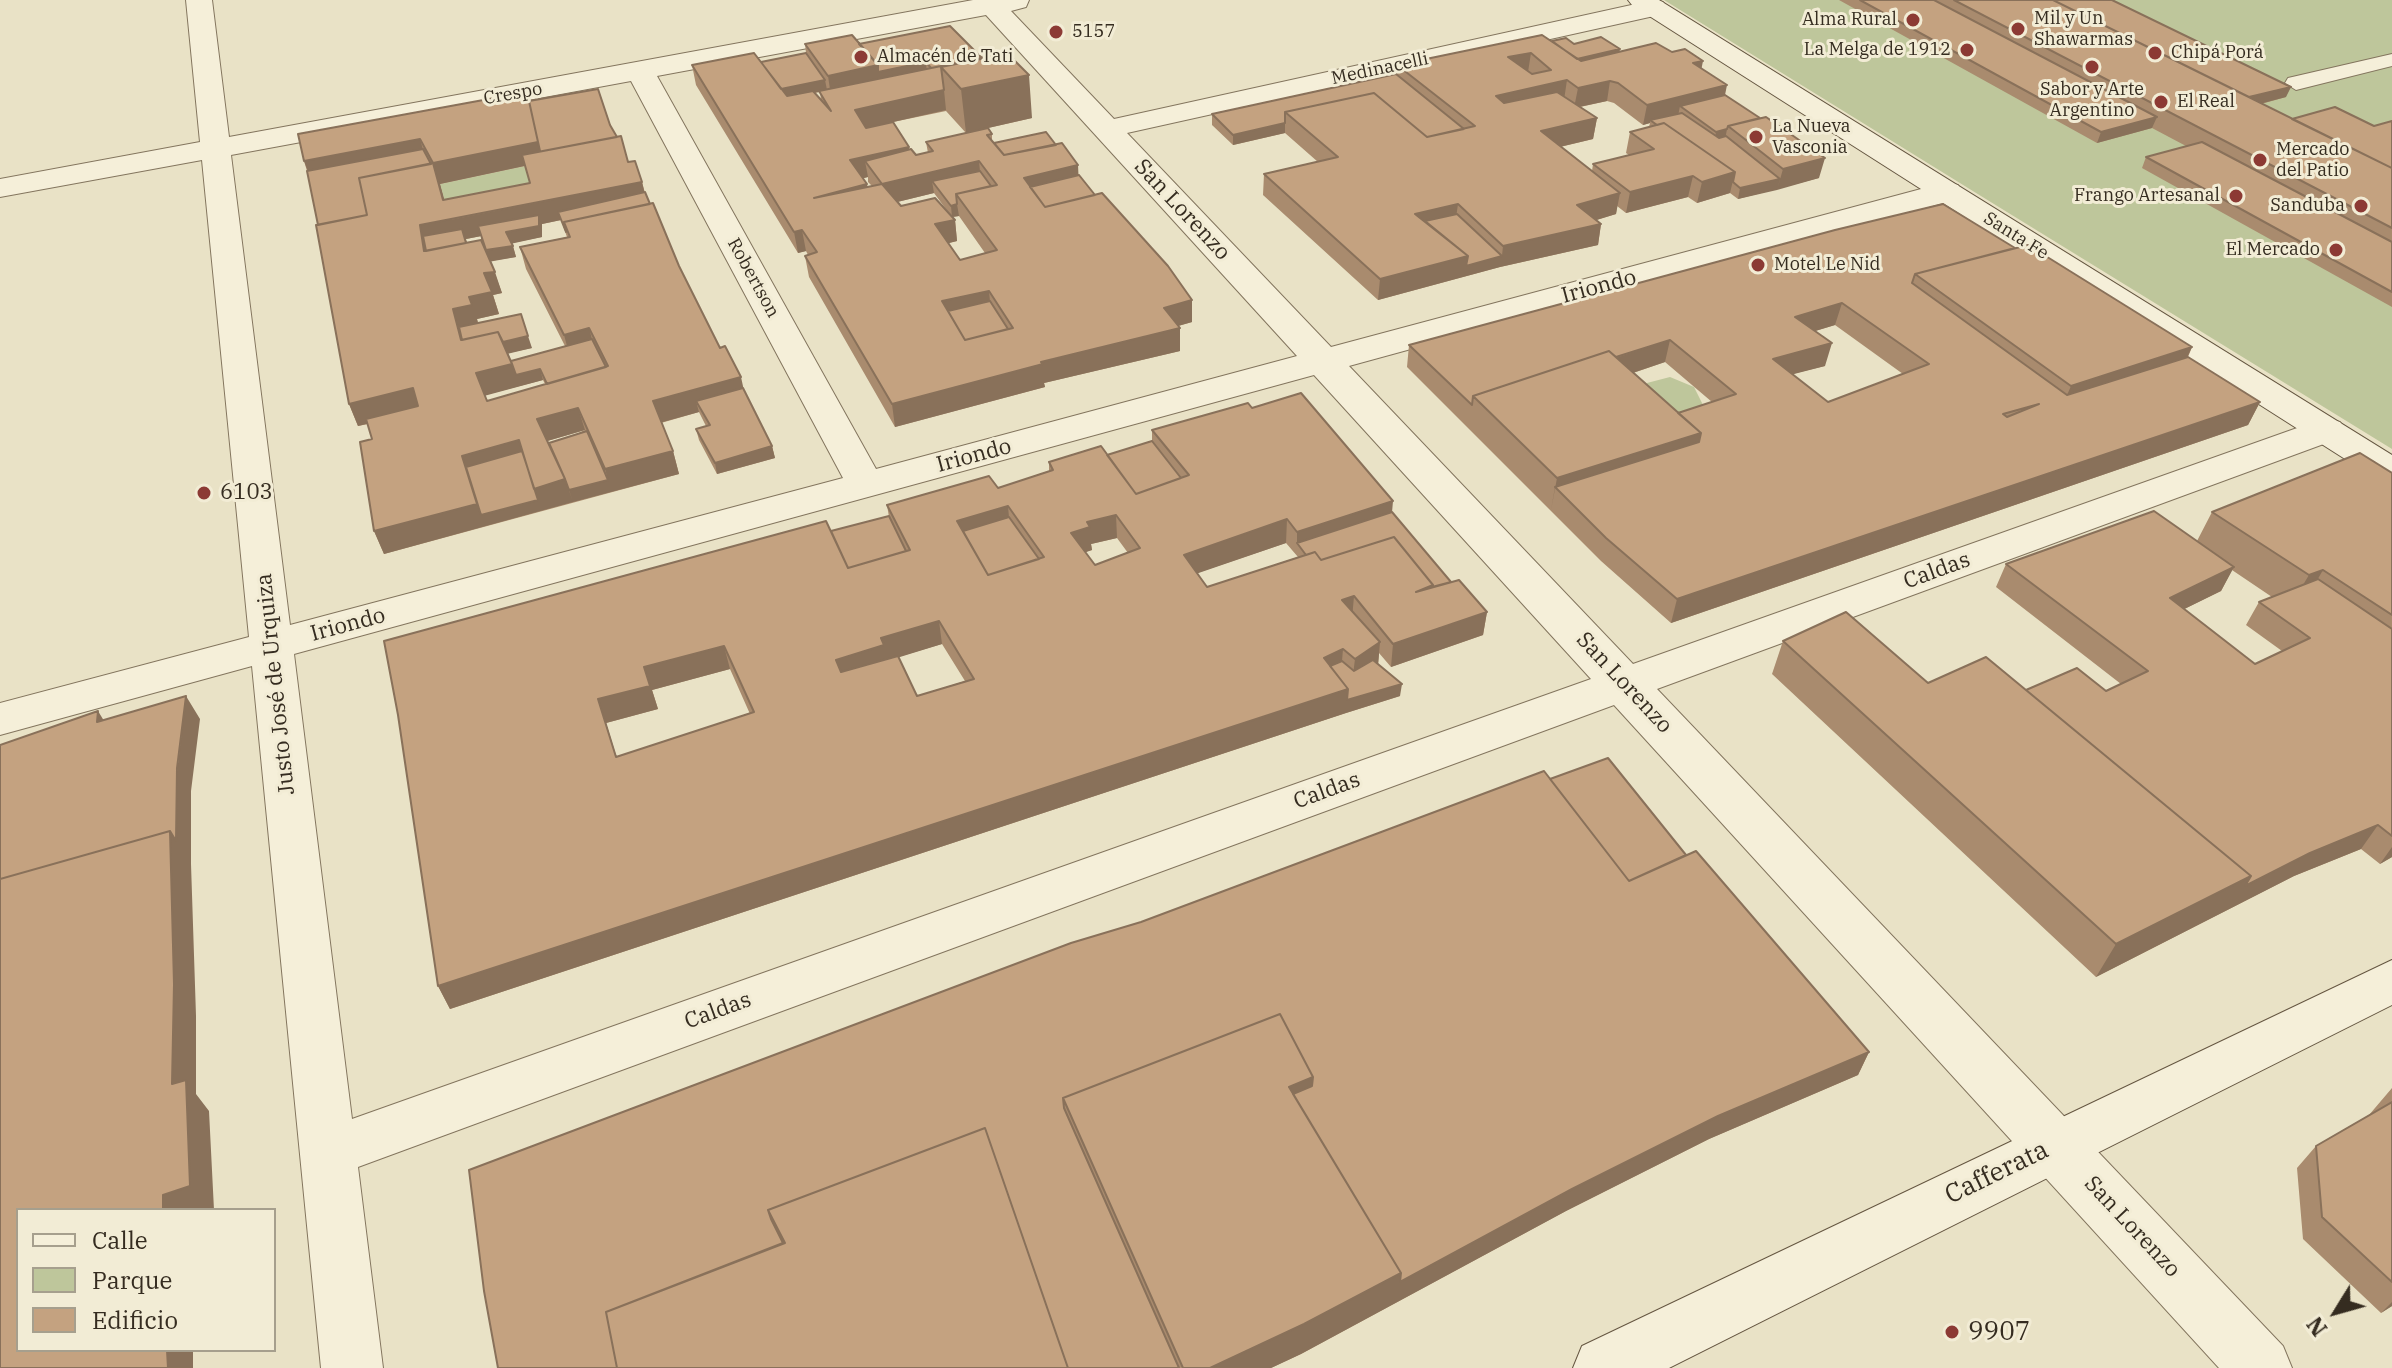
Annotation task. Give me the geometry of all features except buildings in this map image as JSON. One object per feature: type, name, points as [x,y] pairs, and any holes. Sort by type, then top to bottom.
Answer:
[{"type":"street","name":"Justo José de Urquiza","points":[[199,0],[352,1368]]},
{"type":"street","name":"Crespo","points":[[0,188],[1001,2]]},
{"type":"street","name":"San Lorenzo","points":[[1001,2],[1107,129],[2261,1368]]},
{"type":"street","name":"Medinacelli","points":[[1107,129],[1647,4]]},
{"type":"street","name":"Santa Fe","points":[[1647,4],[2392,472]]},
{"type":"street","name":"Robertson","points":[[640,71],[866,485]]},
{"type":"street","name":"Iriondo","points":[[0,719],[1947,192]]},
{"type":"street","name":"Caldas","points":[[329,1152],[2327,430]]},
{"type":"street","name":"Cafferata","points":[[1604,1368],[2392,981]]},
{"type":"lane","points":[[2296,83],[2392,60]]},
{"type":"green space","points":[[1664,0],[2392,0],[2392,449],[1968,188]]},
{"type":"green space","points":[[525,166],[536,204],[450,221],[440,184]]},
{"type":"green space","points":[[1670,377],[1694,387],[1706,411],[1688,420],[1644,399],[1647,383]]},
{"type":"place","name":"Alma Rural","points":[[1913,20]]},
{"type":"place","name":"Mil y Un Shawarmas","points":[[2018,29]]},
{"type":"place","name":"5157","points":[[1056,32]]},
{"type":"place","name":"La Melga de 1912","points":[[1967,50]]},
{"type":"place","name":"Chipá Porá","points":[[2155,53]]},
{"type":"place","name":"Almacén de Tati","points":[[861,57]]},
{"type":"place","name":"Sabor y Arte Argentino","points":[[2092,67]]},
{"type":"place","name":"El Real","points":[[2161,102]]},
{"type":"place","name":"La Nueva Vasconia","points":[[1756,137]]},
{"type":"place","name":"Mercado del Patio","points":[[2260,160]]},
{"type":"place","name":"Frango Artesanal","points":[[2236,196]]},
{"type":"place","name":"Sanduba","points":[[2361,206]]},
{"type":"place","name":"El Mercado","points":[[2336,250]]},
{"type":"place","name":"Motel Le Nid","points":[[1758,265]]},
{"type":"place","name":"6103","points":[[204,493]]},
{"type":"place","name":"9907","points":[[1952,1332]]}]
